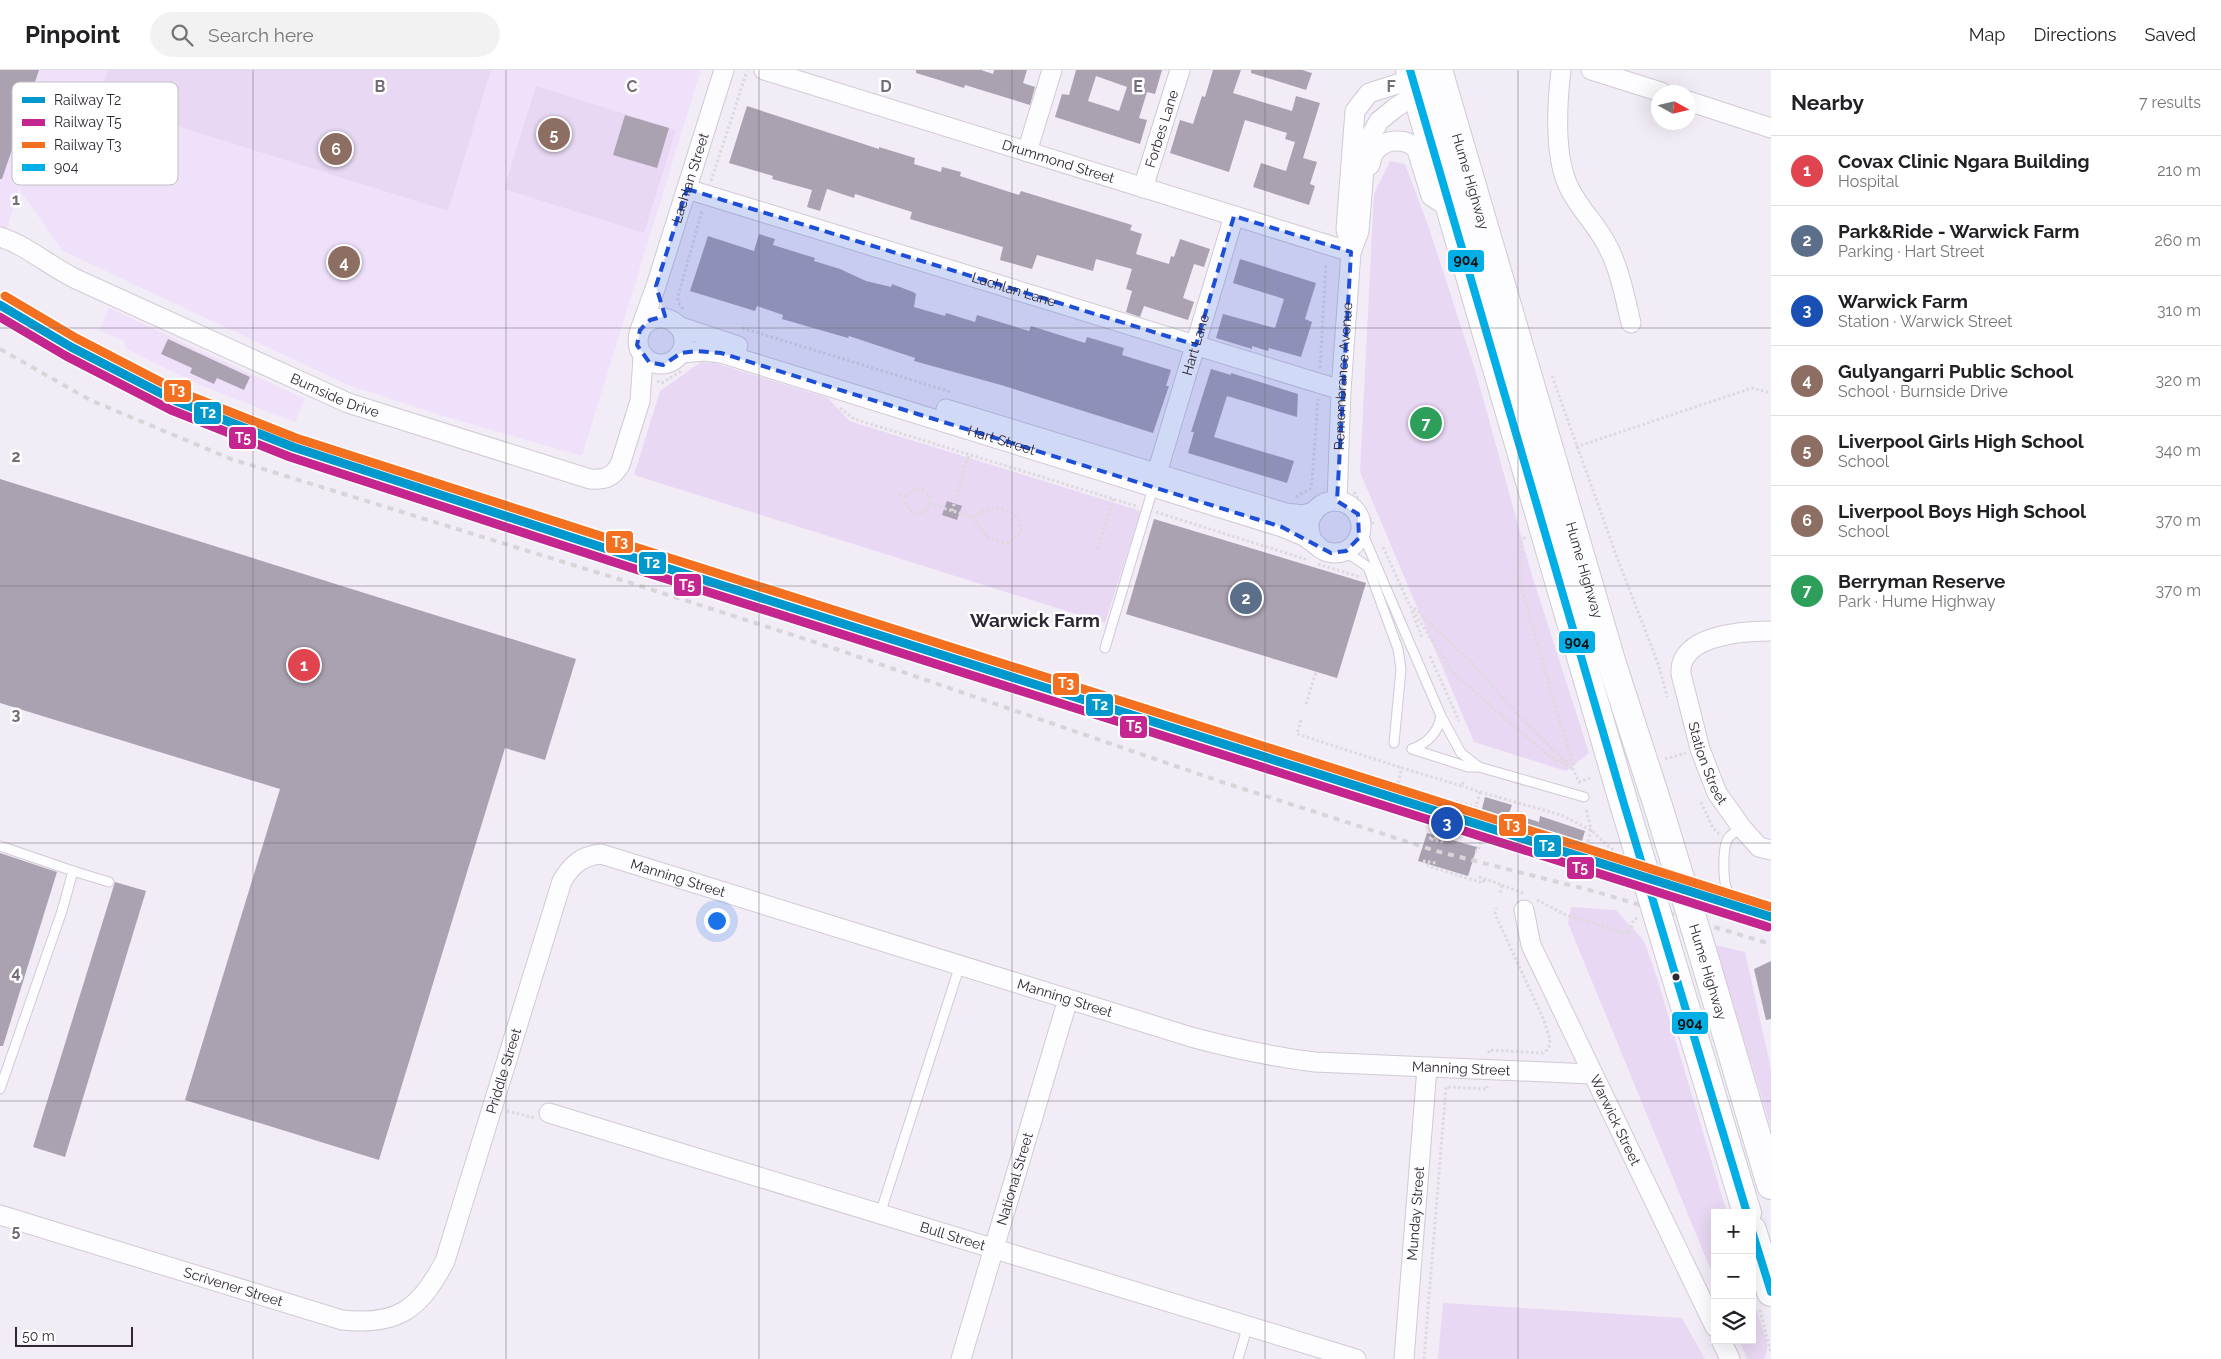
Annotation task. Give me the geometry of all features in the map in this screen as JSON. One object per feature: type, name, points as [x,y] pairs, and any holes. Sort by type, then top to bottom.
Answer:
[{"type":"highway","name":"Hume Highway","points":[[1428,76],[1450,208],[1624,804],[1746,1209]]},
{"type":"highway","name":"Hume Highway","points":[[1428,76],[1609,655],[1659,808],[1771,1185]]},
{"type":"highway","points":[[1756,1252],[1764,1297]]},
{"type":"street","name":"Lachlan Street","points":[[656,286],[724,70]]},
{"type":"street","name":"Drummond Street","points":[[764,70],[1351,252]]},
{"type":"street","points":[[1027,152],[1052,70]]},
{"type":"street","name":"Forbes Lane","points":[[1143,188],[1180,70]]},
{"type":"street","points":[[1561,70],[1559,138],[1563,172],[1572,194],[1609,247],[1623,286],[1631,323]]},
{"type":"street","points":[[1591,70],[1651,89]]},
{"type":"street","name":"Remembrance Avenue","points":[[1351,252],[1359,231],[1365,157],[1374,130],[1390,111],[1428,76]]},
{"type":"street","name":"Remembrance Avenue","points":[[1337,501],[1341,390],[1351,252],[1346,229],[1355,111],[1369,93],[1428,76]]},
{"type":"street","points":[[1696,104],[1771,128]]},
{"type":"street","name":"Remembrance Avenue","points":[[1362,198],[1372,156],[1376,150],[1387,144],[1402,141],[1412,144],[1416,150],[1431,196],[1450,208]]},
{"type":"street","name":"Lachlan Lane","points":[[687,189],[1341,390]]},
{"type":"street","name":"Hart Lane","points":[[1155,480],[1234,216]]},
{"type":"street","name":"Burnside Drive","points":[[0,237],[26,248],[60,272],[348,403],[590,479],[600,480],[615,473],[623,457],[640,401],[644,358]]},
{"type":"street","points":[[656,286],[672,322],[684,339],[679,361],[656,364],[644,358],[637,345],[640,330],[656,286]]},
{"type":"street","points":[[640,330],[650,320],[672,322]]},
{"type":"street","name":"Hart Street","points":[[672,322],[1155,480],[1282,527],[1304,536],[1318,546]]},
{"type":"street","name":"Hart Street","points":[[679,361],[705,351],[721,353],[1155,480],[1286,514],[1303,515],[1314,512]]},
{"type":"street","name":"Burnside Drive","points":[[640,401],[654,379],[679,361]]},
{"type":"street","points":[[1337,501],[1352,507],[1367,530],[1353,545],[1338,553],[1331,553],[1318,546],[1310,534],[1310,519],[1314,512],[1324,503],[1337,501]]},
{"type":"street","name":"Station Street","points":[[1771,631],[1732,632],[1694,647],[1683,656],[1680,664],[1703,756],[1718,793],[1742,828],[1759,847],[1771,850]]},
{"type":"street","name":"Manning Street","points":[[562,881],[569,868],[579,860],[590,855],[602,854],[1191,1037],[1276,1057],[1315,1062],[1592,1074]]},
{"type":"street","name":"Priddle Street","points":[[445,1261],[562,881]]},
{"type":"street","name":"Warwick Street","points":[[1528,901],[1531,945],[1711,1319]]},
{"type":"street","name":"National Street","points":[[961,1359],[1068,999]]},
{"type":"street","name":"Munday Street","points":[[1404,1359],[1427,1068]]},
{"type":"street","name":"Bull Street","points":[[549,1114],[1356,1359]]},
{"type":"street","name":"Scrivener Street","points":[[0,1215],[322,1315],[364,1322],[385,1320],[403,1313],[422,1298],[435,1281],[445,1261]]},
{"type":"street","points":[[1723,1344],[1730,1359]]},
{"type":"lane","points":[[1105,648],[1155,480]]},
{"type":"lane","points":[[1367,530],[1442,716],[1461,753],[1479,767]]},
{"type":"lane","points":[[1338,553],[1352,556],[1368,567],[1398,649],[1401,669],[1394,743]]},
{"type":"lane","points":[[1442,716],[1440,724],[1432,736],[1421,746],[1412,749],[1468,767],[1479,767],[1584,797]]},
{"type":"lane","points":[[1742,828],[1734,832],[1726,841],[1726,889],[1752,921]]},
{"type":"lane","points":[[0,846],[109,882]]},
{"type":"lane","points":[[0,1089],[62,911],[73,871]]},
{"type":"lane","points":[[880,1214],[960,965]]},
{"type":"lane","points":[[1238,1359],[1248,1326]]},
{"type":"path","points":[[662,383],[679,361]]},
{"type":"path","points":[[1669,701],[1659,666],[1576,447],[1752,388],[1771,392]]},
{"type":"path","points":[[838,404],[841,411],[854,420],[1140,507]]},
{"type":"path","points":[[952,510],[969,455]]},
{"type":"path","points":[[1289,496],[1297,497],[1310,489],[1313,471]]},
{"type":"path","points":[[916,489],[924,490],[930,496],[930,504],[926,511],[915,513],[906,505],[907,497],[916,489]]},
{"type":"path","points":[[1354,491],[1359,502],[1368,511],[1367,530]]},
{"type":"path","points":[[900,495],[907,497]]},
{"type":"path","points":[[1098,548],[1112,499]]},
{"type":"path","points":[[930,504],[973,517],[983,534],[994,541],[1009,543],[1021,532],[1020,520],[1006,511],[991,509],[973,517]]},
{"type":"path","points":[[1156,512],[1363,578]]},
{"type":"path","points":[[1529,543],[1526,535],[1521,542],[1520,582],[1574,769],[1579,782],[1590,778]]},
{"type":"path","points":[[1383,546],[1410,604],[1424,644]]},
{"type":"path","points":[[1410,604],[1452,672],[1545,753],[1574,769]]},
{"type":"path","points":[[1410,604],[1478,669],[1518,715],[1574,769]]},
{"type":"path","points":[[1428,652],[1462,728]]},
{"type":"path","points":[[1306,704],[1316,672]]},
{"type":"path","points":[[1301,720],[1297,734],[1561,816],[1590,830],[1618,854]]},
{"type":"path","points":[[1665,759],[1683,754],[1680,745]]},
{"type":"path","points":[[1398,783],[1402,768]]},
{"type":"path","points":[[1462,786],[1464,779]]},
{"type":"path","points":[[1409,800],[1413,788]]},
{"type":"path","points":[[1455,801],[1476,808],[1480,792]]},
{"type":"path","points":[[1584,797],[1590,830],[1584,856]]},
{"type":"path","points":[[1456,815],[1459,804],[1469,805]]},
{"type":"path","points":[[1440,827],[1437,838],[1429,838],[1443,842]]},
{"type":"path","points":[[1475,851],[1478,852],[1481,840]]},
{"type":"path","points":[[1437,863],[1423,861],[1431,867],[1483,882],[1482,878],[1502,885],[1528,901],[1566,916],[1629,934],[1634,919],[1641,917]]},
{"type":"path","points":[[1500,893],[1502,885]]},
{"type":"path","points":[[1489,1050],[1542,1053],[1547,1050],[1550,1042],[1543,1018],[1495,914],[1496,908]]},
{"type":"path","points":[[1424,1359],[1446,1087],[1487,1089]]},
{"type":"path","points":[[492,1107],[544,1120],[549,1114]]},
{"type":"path","points":[[1764,1297],[1771,1353]]},
{"type":"highlighted area","points":[[687,189],[1196,345],[1234,216],[1351,252],[1337,501],[1358,514],[1359,538],[1346,551],[1331,553],[1282,527],[721,353],[697,351],[681,353],[663,365],[649,362],[637,345],[640,330],[650,320],[665,316],[656,286]]},
{"type":"shaded area","points":[[0,70],[701,70],[582,456],[440,415],[348,385],[63,251],[19,189],[0,251]]},
{"type":"shaded area","points":[[108,70],[491,70],[448,211],[178,126],[178,82],[104,82]]},
{"type":"shaded area","points":[[536,86],[676,130],[644,233],[504,189]]},
{"type":"shaded area","points":[[1390,161],[1405,164],[1429,228],[1476,373],[1531,572],[1589,753],[1566,771],[1474,742],[1360,472],[1374,194]]},
{"type":"shaded area","points":[[109,308],[305,399],[295,422],[200,385],[125,348],[124,341],[99,330]]},
{"type":"shaded area","points":[[701,362],[715,363],[828,398],[849,421],[1141,511],[1105,623],[634,475],[660,391]]},
{"type":"shaded area","points":[[1571,907],[1616,910],[1644,941],[1657,978],[1726,1209],[1711,1209],[1711,1270],[1568,923]]},
{"type":"shaded area","points":[[1715,945],[1745,952],[1771,1069],[1771,1128]]},
{"type":"shaded area","points":[[1443,1303],[1682,1318],[1705,1359],[1438,1359]]},
{"type":"shaded area","points":[[1756,1309],[1767,1341],[1767,1351],[1764,1359],[1747,1359],[1741,1344],[1756,1344]]},
{"type":"building","points":[[0,70],[39,70],[35,82],[12,82],[12,150],[2,179],[0,179]]},
{"type":"building","points":[[916,70],[981,70],[993,74],[994,70],[1027,70],[1023,83],[1035,87],[1030,105],[965,85],[964,88],[916,73]]},
{"type":"building","points":[[1076,70],[1162,70],[1155,94],[1147,92],[1139,118],[1147,120],[1140,144],[1055,117],[1062,94],[1069,95]],"holes":[[[1096,76],[1127,87],[1119,111],[1088,101]]]},
{"type":"building","points":[[1213,70],[1241,70],[1233,93],[1292,111],[1296,96],[1320,103],[1303,158],[1317,162],[1310,184],[1315,186],[1309,205],[1253,187],[1261,163],[1286,171],[1295,142],[1285,139],[1287,133],[1245,120],[1229,172],[1170,153],[1180,120],[1193,124],[1202,96],[1205,97]]},
{"type":"building","points":[[1251,70],[1302,70],[1312,73],[1306,90],[1251,73]]},
{"type":"building","points":[[747,106],[879,149],[879,147],[915,158],[914,164],[941,172],[942,167],[961,172],[960,176],[1019,195],[1021,191],[1132,225],[1130,230],[1142,234],[1136,254],[1169,264],[1171,256],[1174,257],[1180,239],[1210,249],[1204,267],[1194,264],[1183,298],[1194,302],[1188,320],[1144,306],[1140,317],[1126,312],[1132,291],[1126,289],[1132,269],[1096,259],[1093,271],[1037,255],[1032,269],[1000,260],[1003,247],[910,219],[912,212],[855,194],[854,198],[827,189],[820,211],[807,207],[812,190],[772,179],[773,176],[729,163]]},
{"type":"building","points":[[625,115],[669,128],[657,168],[613,155]]},
{"type":"building","points":[[759,234],[775,239],[773,245],[815,258],[814,261],[840,269],[866,281],[891,287],[892,284],[913,292],[916,294],[914,307],[945,316],[946,313],[975,322],[977,315],[1029,331],[1031,326],[1085,343],[1087,337],[1124,348],[1122,355],[1171,370],[1166,386],[1169,386],[1153,433],[1001,385],[914,361],[915,358],[849,336],[848,338],[782,319],[783,315],[757,306],[755,311],[690,291],[708,236],[754,251]]},
{"type":"building","points":[[1240,259],[1316,283],[1305,319],[1312,322],[1301,357],[1269,348],[1268,351],[1252,346],[1252,349],[1216,338],[1223,314],[1275,328],[1284,299],[1233,283]]},
{"type":"building","points":[[168,339],[250,377],[244,390],[217,378],[214,384],[190,373],[192,368],[161,354]]},
{"type":"building","points":[[1211,369],[1231,375],[1231,373],[1298,394],[1297,417],[1227,396],[1214,437],[1294,461],[1287,483],[1188,453],[1194,432],[1191,432]]},
{"type":"building","points":[[0,479],[576,659],[545,760],[505,748],[379,1160],[185,1100],[280,789],[0,703]]},
{"type":"building","points":[[947,501],[962,506],[957,520],[942,515]]},
{"type":"building","points":[[1154,519],[1366,583],[1337,678],[1126,614]]},
{"type":"building","points":[[1485,797],[1512,805],[1506,821],[1481,813]]},
{"type":"building","points":[[1540,816],[1585,831],[1579,851],[1519,831],[1523,817],[1539,822]]},
{"type":"building","points":[[1427,833],[1477,847],[1468,876],[1418,861]]},
{"type":"building","points":[[0,853],[57,872],[3,1046],[0,1046]]},
{"type":"building","points":[[115,882],[146,891],[65,1157],[33,1147]]},
{"type":"building","points":[[1771,961],[1771,1019],[1766,1020],[1754,969]]},
{"type":"railway","points":[[0,349],[90,400],[231,459],[628,582],[833,648],[1219,781],[1436,851],[1597,892],[1771,944]]},
{"type":"rail line","name":"T3","points":[[5,296],[76,338],[180,392],[296,438],[1771,907]]},
{"type":"rail line","name":"T2","points":[[0,305],[71,347],[176,401],[293,447],[635,558],[1771,917]]},
{"type":"rail line","name":"T5","points":[[0,317],[66,356],[171,410],[290,457],[632,568],[1768,927]]},
{"type":"transit line","name":"904","points":[[1410,70],[1624,804],[1746,1209]]},
{"type":"transit line","name":"904","points":[[1756,1244],[1771,1292]]},
{"type":"place","name":"Liverpool Girls High School","points":[[554,134]]},
{"type":"place","name":"Liverpool Boys High School","points":[[336,149]]},
{"type":"place","name":"Gulyangarri Public School","points":[[344,262]]},
{"type":"place","name":"Berryman Reserve","points":[[1426,423]]},
{"type":"place","name":"Park&Ride - Warwick Farm","points":[[1246,598]]},
{"type":"place","name":"Covax Clinic Ngara Building","points":[[304,665]]},
{"type":"place","name":"Warwick Farm","points":[[1447,823]]},
{"type":"district","name":"Warwick Farm","points":[[1035,620]]}]
